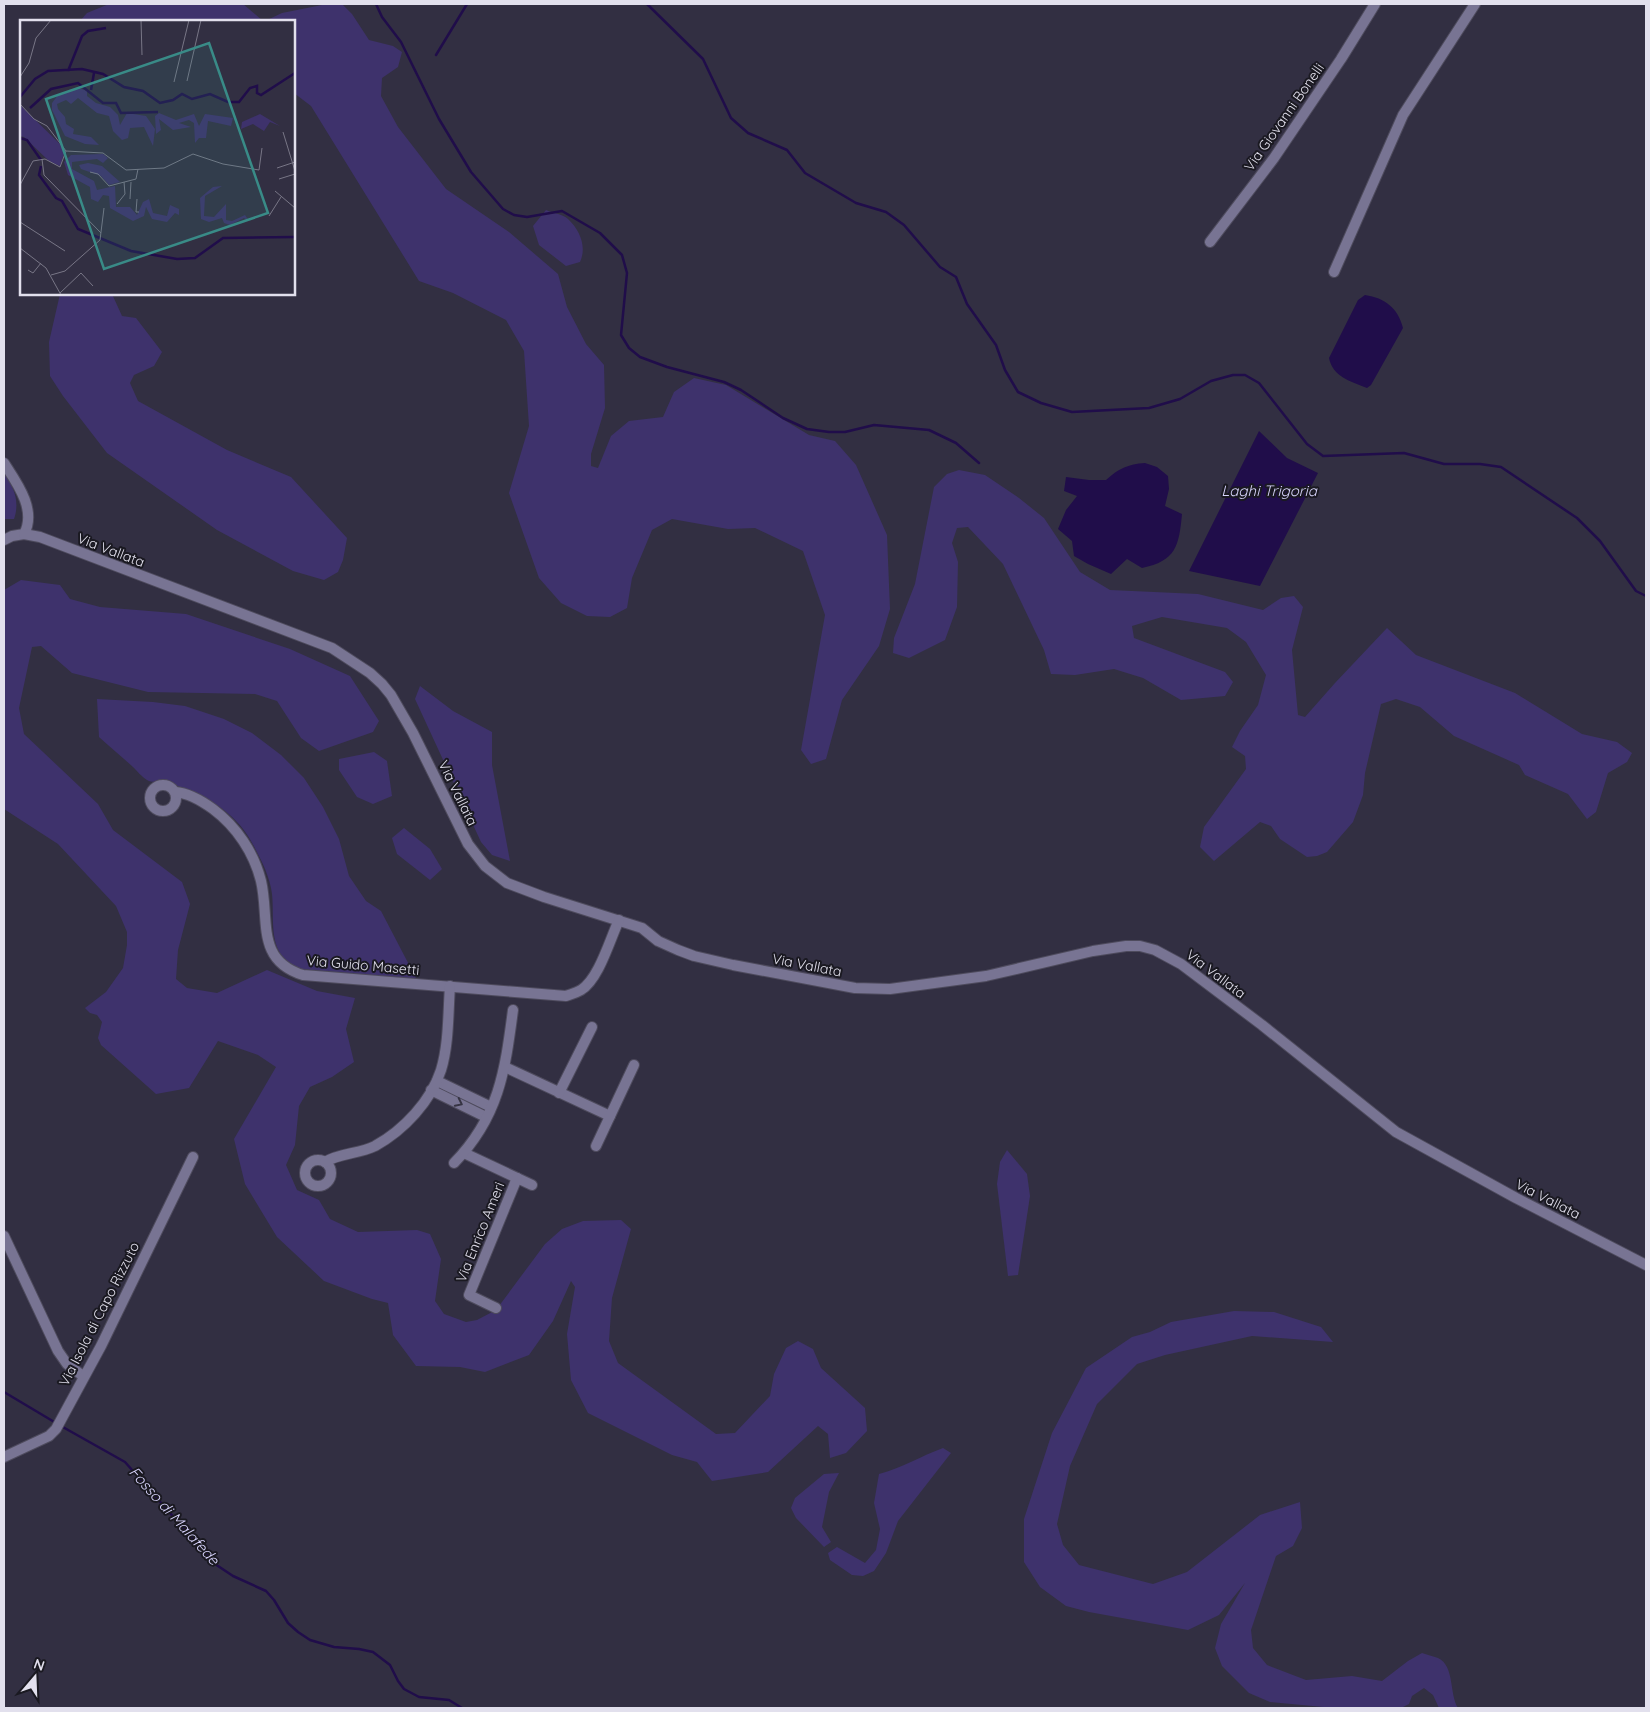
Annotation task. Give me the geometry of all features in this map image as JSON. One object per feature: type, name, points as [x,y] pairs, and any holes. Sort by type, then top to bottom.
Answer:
[{"type":"street","name":"Via Giovanni Bonelli","points":[[1210,242],[1274,158],[1376,4]]},
{"type":"street","points":[[1334,272],[1403,115],[1475,4]]},
{"type":"street","points":[[4,463],[18,484],[27,507],[28,521],[24,534],[12,536],[4,540]]},
{"type":"street","name":"Via Vallata","points":[[24,534],[40,537],[332,648],[353,661],[382,684],[391,695],[413,733],[468,844],[485,866],[507,883],[544,897],[642,928],[658,941],[671,948],[709,960],[848,987],[872,989],[898,988],[986,976],[1101,950],[1133,946],[1155,950],[1181,964],[1396,1132],[1516,1198],[1646,1265]]},
{"type":"street","name":"Via Guido Masetti","points":[[175,792],[191,796],[215,811],[229,824],[246,846],[256,864],[261,881],[267,941],[275,956],[286,967],[297,973],[310,976],[566,996],[582,990],[589,983],[596,972],[619,920]]},
{"type":"street","points":[[325,1162],[332,1158],[366,1150],[382,1141],[410,1118],[434,1085],[444,1056],[450,986]]},
{"type":"street","points":[[454,1163],[478,1134],[500,1088],[513,1010]]},
{"type":"street","points":[[560,1093],[592,1027]]},
{"type":"street","points":[[596,1146],[634,1065]]},
{"type":"street","points":[[505,1067],[610,1116]]},
{"type":"street","points":[[434,1085],[491,1106]]},
{"type":"street","points":[[434,1085],[486,1117]]},
{"type":"street","points":[[464,1153],[532,1185]]},
{"type":"street","name":"Via Isola di Capo Rizzuto","points":[[4,1457],[49,1436],[56,1429],[83,1376],[101,1346],[193,1158]]},
{"type":"street","name":"Via Enrico Ameri","points":[[496,1308],[469,1296],[517,1178]]},
{"type":"street","points":[[4,1236],[58,1351],[67,1364],[83,1376]]},
{"type":"shaded area","points":[[109,4],[243,4],[262,20],[81,20],[87,13]]},
{"type":"shaded area","points":[[327,4],[342,4],[352,14],[369,40],[393,46],[402,52],[398,67],[382,78],[381,96],[398,127],[446,189],[509,232],[558,274],[567,307],[586,344],[604,365],[605,408],[591,454],[591,466],[598,468],[611,436],[629,421],[663,417],[674,392],[694,378],[726,385],[809,435],[835,441],[856,465],[887,535],[890,609],[879,646],[842,700],[826,759],[811,764],[801,750],[825,615],[803,551],[755,528],[728,529],[672,519],[652,530],[632,578],[627,608],[610,617],[587,616],[561,603],[539,578],[509,493],[529,426],[524,351],[506,320],[453,293],[419,281],[311,106],[295,94],[295,20],[267,20],[282,13]]},
{"type":"shaded area","points":[[546,210],[566,217],[576,228],[583,250],[580,262],[566,266],[539,245],[533,226]]},
{"type":"shaded area","points":[[60,295],[112,295],[122,316],[136,318],[162,352],[154,366],[134,375],[130,383],[138,401],[227,450],[291,477],[347,538],[343,560],[338,572],[324,580],[293,571],[217,530],[107,453],[50,376],[49,342]]},
{"type":"shaded area","points":[[959,470],[985,475],[1019,498],[1044,518],[1080,572],[1110,590],[1198,594],[1263,610],[1281,598],[1294,596],[1303,607],[1292,650],[1298,715],[1305,717],[1387,628],[1416,655],[1515,693],[1582,734],[1617,742],[1632,753],[1627,762],[1608,773],[1596,812],[1587,819],[1568,794],[1525,775],[1519,765],[1454,736],[1420,707],[1396,699],[1381,704],[1365,773],[1363,795],[1353,822],[1327,852],[1307,857],[1280,839],[1271,826],[1260,822],[1214,861],[1200,847],[1204,827],[1246,769],[1245,756],[1232,747],[1240,731],[1258,705],[1266,675],[1246,642],[1227,628],[1162,617],[1132,626],[1134,638],[1225,672],[1233,682],[1225,696],[1181,700],[1143,678],[1114,669],[1075,675],[1051,674],[1044,650],[1003,564],[968,527],[957,528],[952,543],[958,562],[957,607],[945,640],[909,658],[893,653],[894,638],[915,584],[934,487],[947,474]]},
{"type":"shaded area","points":[[4,473],[15,495],[16,513],[14,519],[4,519]]},
{"type":"shaded area","points":[[21,580],[60,585],[70,599],[100,607],[186,614],[290,649],[350,676],[379,721],[373,732],[319,751],[301,738],[277,701],[255,694],[148,692],[72,673],[41,646],[32,647],[19,708],[24,734],[98,804],[113,830],[182,882],[190,904],[178,950],[176,979],[187,988],[217,993],[267,970],[317,991],[355,998],[346,1029],[354,1062],[332,1077],[310,1087],[299,1106],[295,1145],[286,1165],[297,1190],[319,1200],[330,1219],[358,1232],[417,1230],[430,1234],[441,1259],[435,1301],[444,1314],[466,1322],[477,1320],[496,1310],[545,1244],[562,1229],[583,1221],[621,1220],[631,1229],[612,1298],[609,1341],[618,1363],[716,1434],[735,1433],[770,1396],[774,1374],[786,1348],[798,1341],[813,1349],[821,1368],[865,1408],[867,1431],[846,1453],[830,1458],[828,1434],[818,1426],[768,1472],[712,1481],[697,1462],[672,1455],[588,1413],[571,1380],[567,1334],[575,1287],[571,1281],[553,1321],[529,1355],[485,1372],[460,1367],[416,1366],[393,1335],[388,1303],[324,1281],[277,1237],[245,1184],[234,1139],[276,1067],[258,1055],[218,1041],[189,1088],[156,1094],[101,1045],[98,1038],[102,1022],[97,1015],[90,1013],[85,1008],[106,992],[123,968],[127,932],[116,906],[58,844],[4,809],[4,590]]},
{"type":"shaded area","points":[[420,686],[453,711],[492,732],[492,765],[510,861],[492,855],[481,842],[415,699]]},
{"type":"shaded area","points":[[97,699],[185,706],[224,719],[252,733],[281,755],[304,778],[323,807],[339,839],[349,876],[366,901],[381,911],[417,980],[302,969],[290,964],[277,948],[273,927],[272,894],[267,874],[244,830],[236,820],[205,798],[167,782],[152,782],[143,777],[99,737]]},
{"type":"shaded area","points":[[374,752],[387,761],[392,796],[373,804],[357,797],[339,770],[339,759]]},
{"type":"shaded area","points":[[404,828],[430,849],[442,869],[430,880],[397,854],[392,838]]},
{"type":"shaded area","points":[[1007,1150],[1027,1174],[1030,1196],[1018,1275],[1008,1276],[997,1184],[1000,1162]]},
{"type":"shaded area","points":[[1234,1311],[1274,1312],[1321,1327],[1333,1342],[1252,1336],[1165,1355],[1137,1364],[1097,1404],[1070,1466],[1057,1524],[1063,1545],[1079,1565],[1153,1584],[1187,1572],[1260,1515],[1300,1502],[1302,1528],[1293,1546],[1276,1556],[1251,1630],[1253,1648],[1267,1665],[1306,1680],[1352,1676],[1382,1681],[1422,1653],[1438,1658],[1447,1667],[1458,1708],[1439,1708],[1433,1695],[1424,1688],[1412,1696],[1409,1704],[1401,1708],[1334,1708],[1270,1702],[1249,1693],[1222,1666],[1215,1648],[1221,1624],[1245,1583],[1219,1615],[1188,1630],[1066,1606],[1040,1587],[1024,1562],[1024,1519],[1052,1433],[1086,1368],[1132,1337],[1150,1332],[1171,1322]]},
{"type":"shaded area","points":[[943,1448],[951,1453],[898,1521],[886,1553],[874,1571],[863,1576],[852,1575],[830,1560],[828,1553],[837,1547],[865,1563],[876,1550],[880,1529],[874,1503],[879,1474],[896,1469]]},
{"type":"shaded area","points":[[839,1473],[829,1492],[822,1527],[831,1542],[824,1547],[796,1518],[791,1508],[795,1498],[824,1474]]},
{"type":"water","points":[[1365,295],[1372,296],[1390,305],[1398,315],[1403,328],[1371,385],[1367,388],[1343,378],[1334,370],[1329,358],[1358,300]]},
{"type":"water","name":"Laghi Trigoria","points":[[1259,431],[1287,458],[1318,473],[1260,586],[1189,571]]},
{"type":"water","points":[[1145,463],[1157,467],[1168,476],[1169,489],[1165,506],[1182,514],[1179,535],[1174,550],[1162,561],[1142,568],[1127,559],[1111,574],[1074,556],[1072,541],[1058,529],[1066,510],[1077,496],[1064,491],[1066,477],[1106,480],[1124,468]]},
{"type":"waterway","points":[[376,4],[382,17],[401,42],[439,119],[471,172],[503,209],[514,215],[527,217],[562,211],[600,233],[622,255],[627,273],[621,335],[629,348],[640,357],[667,367],[724,382],[741,390],[783,418],[807,429],[845,432],[874,425],[929,430],[956,443],[979,463]]},
{"type":"waterway","points":[[436,55],[467,4]]},
{"type":"waterway","points":[[647,4],[703,59],[731,118],[748,133],[787,150],[805,173],[856,203],[886,212],[904,225],[940,267],[956,277],[967,304],[996,345],[1005,370],[1018,392],[1041,403],[1072,412],[1149,408],[1180,399],[1211,381],[1233,375],[1245,375],[1259,383],[1307,444],[1323,456],[1404,453],[1444,464],[1480,464],[1501,467],[1577,518],[1600,541],[1636,591],[1646,596]]},
{"type":"waterway","name":"Fosso di Malafede","points":[[4,1392],[56,1423]]},
{"type":"waterway","name":"Fosso di Malafede","points":[[61,1426],[125,1462],[215,1564],[233,1576],[266,1591],[288,1623],[298,1632],[310,1640],[334,1647],[373,1652],[390,1665],[404,1689],[419,1697],[449,1700],[462,1708]]}]
